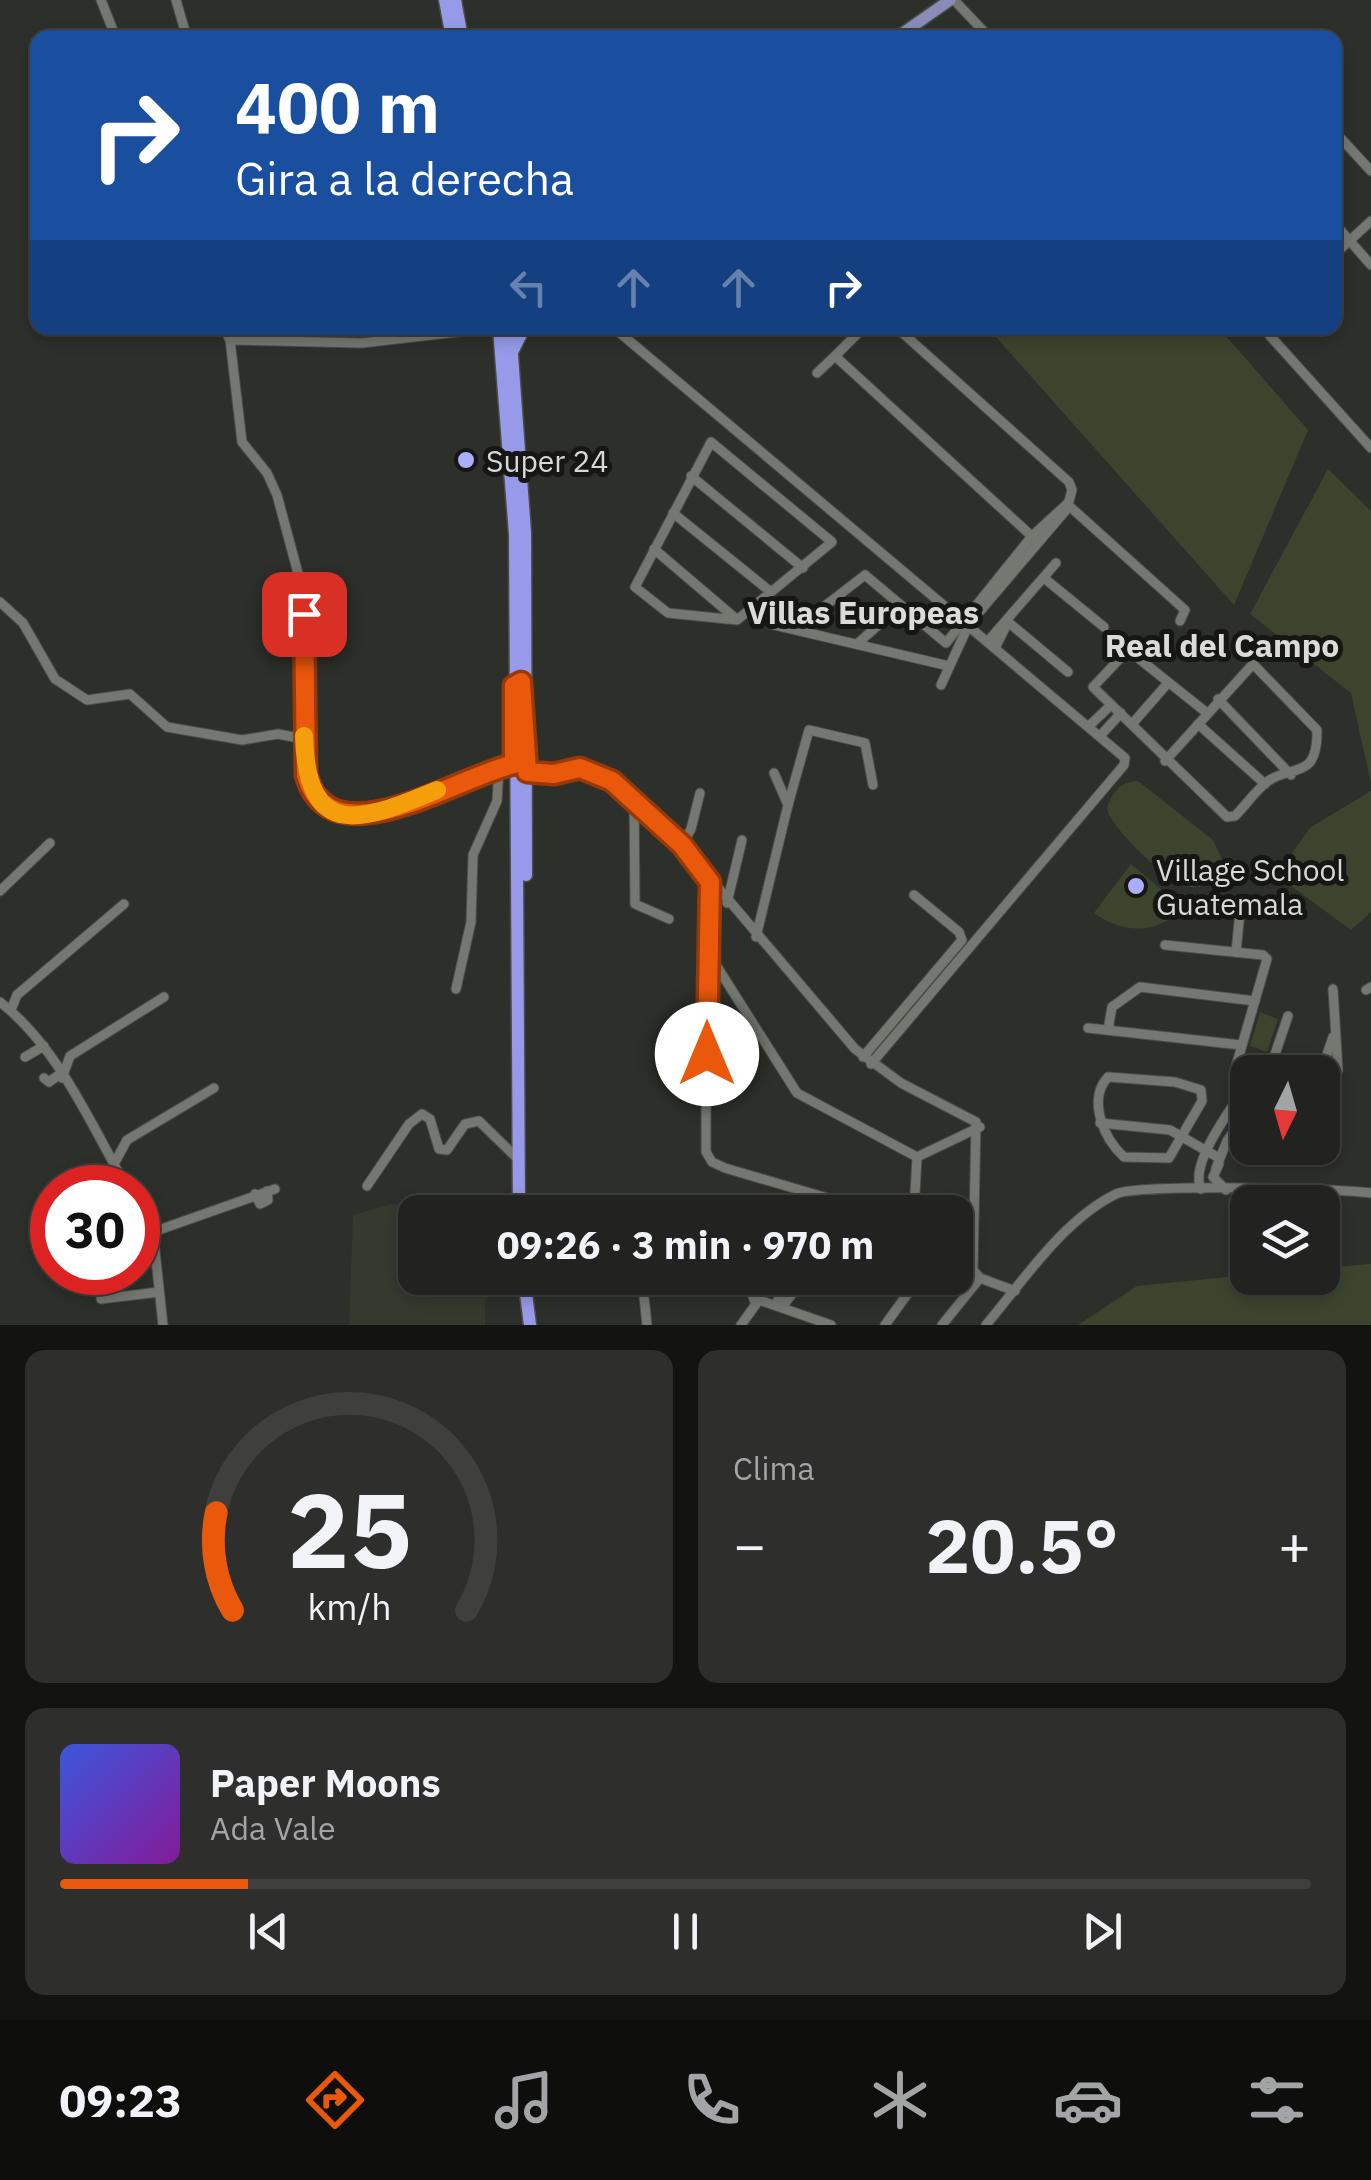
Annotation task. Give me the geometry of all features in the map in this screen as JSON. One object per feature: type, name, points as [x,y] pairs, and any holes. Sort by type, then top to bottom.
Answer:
[{"type":"highway","points":[[446,0],[451,30]]},
{"type":"highway","points":[[455,0],[461,30]]},
{"type":"highway","points":[[497,335],[513,472],[514,686],[521,768],[527,1195]]},
{"type":"highway","points":[[511,335],[524,504],[528,744],[521,768],[519,1195]]},
{"type":"highway","points":[[512,350],[520,335]]},
{"type":"highway","points":[[514,686],[523,683],[528,744]]},
{"type":"highway","points":[[526,1295],[530,1325]]},
{"type":"highway","points":[[534,1295],[538,1325]]},
{"type":"main road","points":[[908,30],[952,0]]},
{"type":"street","points":[[102,0],[113,30]]},
{"type":"street","points":[[176,0],[185,30]]},
{"type":"street","points":[[952,0],[982,30]]},
{"type":"street","points":[[1342,140],[1371,171]]},
{"type":"street","points":[[1342,247],[1371,221]]},
{"type":"street","points":[[1342,231],[1371,265]]},
{"type":"street","points":[[228,335],[242,442],[277,495],[303,592],[304,739],[310,790],[318,801],[348,817],[389,810],[499,767],[595,771],[634,799],[682,845],[727,904],[867,1060],[980,1127]]},
{"type":"street","points":[[230,340],[362,343],[433,335]]},
{"type":"street","points":[[622,335],[1123,755],[1124,765],[867,1060]]},
{"type":"street","points":[[817,374],[856,335]]},
{"type":"street","points":[[905,335],[1070,482],[1072,490],[1067,504],[966,621],[955,640],[941,685]]},
{"type":"street","points":[[1269,335],[1370,445]]},
{"type":"street","points":[[835,356],[1036,539]]},
{"type":"street","points":[[711,442],[830,538],[829,547],[737,620],[668,613],[638,592],[635,583],[691,476],[711,442]]},
{"type":"street","points":[[772,490],[787,471]]},
{"type":"street","points":[[691,476],[803,568]]},
{"type":"street","points":[[1067,504],[1174,606],[1186,610],[1180,620]]},
{"type":"street","points":[[673,514],[771,592]]},
{"type":"street","points":[[654,549],[737,620]]},
{"type":"street","points":[[992,643],[1056,563]]},
{"type":"street","points":[[795,629],[862,575],[944,643],[955,640]]},
{"type":"street","points":[[1044,578],[1104,627]]},
{"type":"street","points":[[0,602],[24,623],[39,658],[55,679],[86,700],[130,694],[167,727],[242,740],[278,734],[304,739]]},
{"type":"street","points":[[856,644],[900,606]]},
{"type":"street","points":[[1008,622],[1068,672]]},
{"type":"street","points":[[770,624],[950,666]]},
{"type":"street","points":[[1165,761],[1248,665],[1255,665],[1317,732],[1305,769],[1265,784],[1230,818],[1165,761],[1093,687],[1125,650],[1206,713]]},
{"type":"street","points":[[1132,723],[1166,684]]},
{"type":"street","points":[[1218,699],[1291,775]]},
{"type":"street","points":[[1090,726],[1111,705]]},
{"type":"street","points":[[1100,736],[1122,714]]},
{"type":"street","points":[[1198,724],[1265,784]]},
{"type":"street","points":[[756,937],[809,730],[864,744],[873,785]]},
{"type":"street","points":[[456,988],[471,922],[473,855],[497,800],[499,767]]},
{"type":"street","points":[[774,773],[788,805]]},
{"type":"street","points":[[682,845],[691,829],[700,793]]},
{"type":"street","points":[[634,799],[636,904],[669,919]]},
{"type":"street","points":[[727,904],[742,840]]},
{"type":"street","points":[[0,891],[50,843]]},
{"type":"street","points":[[710,882],[706,1144],[712,1162],[820,1195]]},
{"type":"street","points":[[867,1060],[962,940],[958,932],[914,895]]},
{"type":"street","points":[[1236,952],[1241,902]]},
{"type":"street","points":[[11,1010],[16,995],[124,904]]},
{"type":"street","points":[[1166,946],[1267,959],[1238,1055]]},
{"type":"street","points":[[708,952],[797,1093],[917,1157]]},
{"type":"street","points":[[1108,1030],[1112,1007],[1140,987],[1255,1001]]},
{"type":"street","points":[[1333,989],[1336,1055]]},
{"type":"street","points":[[44,1078],[49,1082],[61,1076],[70,1056],[164,997]]},
{"type":"street","points":[[0,1002],[44,1046],[114,1164]]},
{"type":"street","points":[[1275,1055],[1288,1016]]},
{"type":"street","points":[[1088,1028],[1241,1045]]},
{"type":"street","points":[[1327,1055],[1334,1035]]},
{"type":"street","points":[[25,1057],[44,1046]]},
{"type":"street","points":[[1108,1077],[1175,1082],[1204,1095],[1168,1158],[1121,1156],[1100,1123],[1101,1086],[1108,1077]]},
{"type":"street","points":[[114,1164],[127,1140],[214,1088]]},
{"type":"street","points":[[367,1186],[409,1124],[422,1114],[430,1118],[439,1150],[447,1150],[466,1124],[479,1121],[519,1160]]},
{"type":"street","points":[[1178,1188],[1201,1163],[1230,1120]]},
{"type":"street","points":[[1100,1123],[1170,1130],[1201,1163],[1216,1168],[1226,1190]]},
{"type":"street","points":[[917,1157],[980,1127]]},
{"type":"street","points":[[980,1127],[973,1270],[980,1278],[1015,1291]]},
{"type":"street","points":[[1204,1190],[1230,1134]]},
{"type":"street","points":[[915,1195],[917,1157]]},
{"type":"street","points":[[1201,1163],[1216,1168]]},
{"type":"street","points":[[1201,1163],[1204,1190]]},
{"type":"street","points":[[986,1325],[1050,1249],[1102,1202],[1134,1188],[1371,1193]]},
{"type":"street","points":[[160,1229],[215,1206],[266,1191]]},
{"type":"street","points":[[215,1206],[226,1216],[228,1202]]},
{"type":"street","points":[[942,1325],[980,1278]]},
{"type":"street","points":[[101,1299],[149,1295]]},
{"type":"street","points":[[159,1295],[163,1325]]},
{"type":"street","points":[[644,1295],[648,1325]]},
{"type":"street","points":[[752,1295],[755,1302]]},
{"type":"street","points":[[780,1304],[785,1295]]},
{"type":"street","points":[[780,1304],[788,1295]]},
{"type":"street","points":[[885,1325],[907,1295]]},
{"type":"street","points":[[755,1302],[780,1304],[831,1325]]},
{"type":"street","points":[[741,1325],[755,1302]]},
{"type":"shaded area","points":[[398,1205],[398,1295],[486,1295],[485,1325],[349,1325],[353,1215]]},
{"type":"green space","points":[[994,335],[1225,335],[1308,430],[1234,605]]},
{"type":"green space","points":[[1328,469],[1371,511],[1371,783],[1351,693],[1250,614]]},
{"type":"green space","points":[[1138,781],[1213,840],[1222,859],[1216,879],[1205,885],[1185,886],[1165,874],[1118,828],[1110,817],[1109,802],[1122,786]]},
{"type":"green space","points":[[1371,791],[1371,912],[1351,930],[1276,875],[1311,827]]},
{"type":"green space","name":"Village School Guatemala","points":[[1131,864],[1183,908],[1162,923],[1140,928],[1116,925],[1094,913]]},
{"type":"green space","points":[[1260,1012],[1278,1019],[1267,1052],[1250,1046]]},
{"type":"green space","points":[[1371,1264],[1371,1325],[1078,1325],[1137,1286],[1230,1277],[1230,1295],[1340,1295],[1340,1267]]},
{"type":"slow traffic","points":[[304,736],[310,790],[318,801],[348,817],[389,810],[437,790]]},
{"type":"place","name":"Super 24","points":[[466,460]]},
{"type":"place","name":"Village School Guatemala","points":[[1136,886]]},
{"type":"district","name":"Villas Europeas","points":[[863,612]]},
{"type":"district","name":"Real del Campo","points":[[1222,645]]},
{"type":"route","points":[[304,614],[306,775],[310,790],[329,808],[348,817],[361,817],[389,810],[483,771],[514,764],[514,686],[521,682],[527,772],[554,774],[580,768],[595,771],[634,799],[682,845],[710,882],[706,902],[707,1054]]}]
